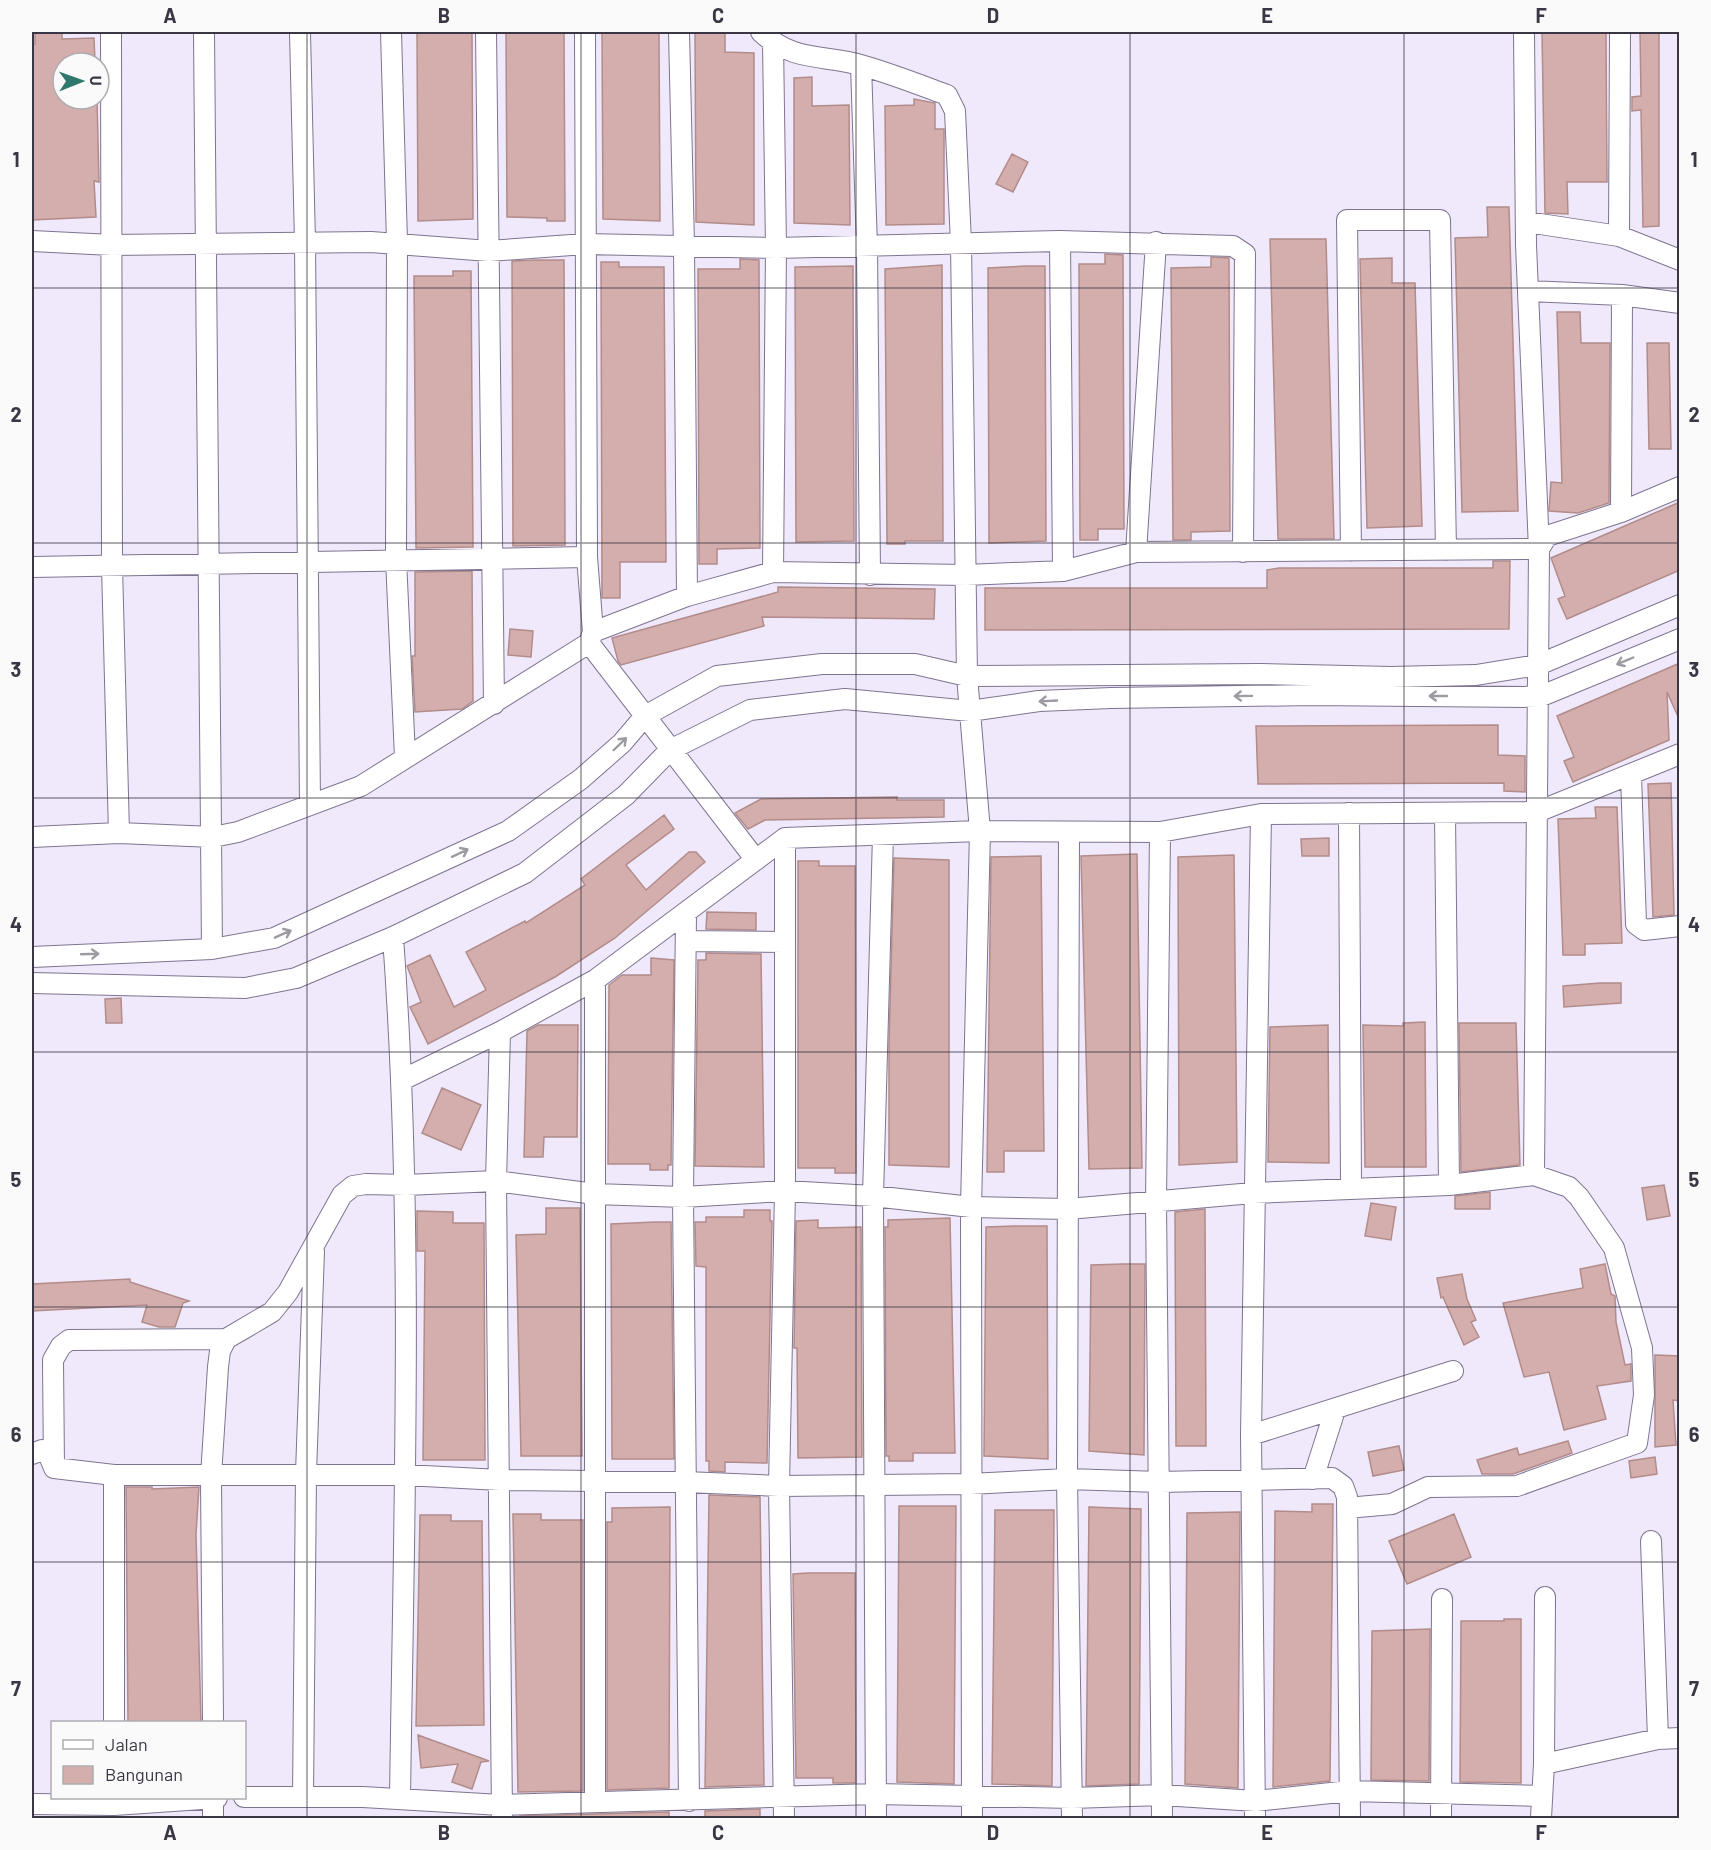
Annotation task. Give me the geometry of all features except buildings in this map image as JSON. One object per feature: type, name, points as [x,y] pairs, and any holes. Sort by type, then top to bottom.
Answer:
[{"type":"street","points":[[111,32],[112,566],[119,832]]},
{"type":"street","points":[[204,32],[211,565],[212,949]]},
{"type":"street","points":[[300,32],[305,242],[310,805]]},
{"type":"street","points":[[391,32],[397,242],[396,559],[405,757]]},
{"type":"street","points":[[486,32],[495,558],[494,704]]},
{"type":"street","points":[[585,32],[587,557],[591,638],[670,750],[756,860]]},
{"type":"street","points":[[679,32],[684,246],[687,596]]},
{"type":"street","points":[[1524,32],[1526,233],[1539,549],[1534,1174]]},
{"type":"street","points":[[1618,237],[1620,32]]},
{"type":"street","points":[[767,37],[785,50],[816,59],[861,65],[947,95],[952,102],[961,243],[967,676],[980,831],[970,1207],[972,1818]]},
{"type":"street","points":[[767,37],[776,248],[773,572]]},
{"type":"street","points":[[861,65],[867,247],[870,574]]},
{"type":"street","points":[[1351,551],[1347,220],[1440,220],[1446,550]]},
{"type":"street","points":[[1526,233],[1618,237],[1680,260]]},
{"type":"street","points":[[32,241],[112,245],[397,242],[489,250],[585,244],[776,248],[1060,241],[1233,246],[1245,254],[1243,552]]},
{"type":"street","points":[[1060,241],[1063,571]]},
{"type":"street","points":[[1136,552],[1156,242]]},
{"type":"street","points":[[1528,291],[1622,295],[1680,303]]},
{"type":"street","points":[[1621,512],[1622,295]]},
{"type":"street","points":[[1539,549],[1547,536],[1621,512],[1680,487]]},
{"type":"street","points":[[32,837],[119,832],[213,837],[238,832],[361,786],[494,704],[591,638],[687,596],[773,572],[966,574],[1063,571],[1136,552],[1539,549]]},
{"type":"street","points":[[32,567],[587,557]]},
{"type":"street","points":[[32,957],[212,949],[274,938],[508,831],[581,779],[622,742],[645,716],[717,676],[822,664],[915,664],[967,676],[1260,674],[1391,677],[1476,675],[1538,684],[1680,605]]},
{"type":"street","points":[[32,983],[245,988],[296,978],[393,937],[525,873],[627,795],[670,750],[750,710],[846,699],[970,711],[1039,701],[1312,695],[1538,684],[1680,639]]},
{"type":"street","points":[[402,1080],[500,1032],[595,980],[785,838],[980,831],[1069,834],[1160,832],[1262,814],[1537,812],[1680,754]]},
{"type":"street","points":[[1631,775],[1636,924],[1644,930],[1680,926]]},
{"type":"street","points":[[1349,813],[1351,1187]]},
{"type":"street","points":[[1256,1810],[1251,1435],[1253,1193],[1262,814]]},
{"type":"street","points":[[1445,814],[1449,1185]]},
{"type":"street","points":[[1160,832],[1156,1203],[1162,1818]]},
{"type":"street","points":[[1069,834],[1067,1479],[1072,1818]]},
{"type":"street","points":[[876,1818],[873,1196],[883,835]]},
{"type":"street","points":[[784,1818],[779,1486],[785,1191],[785,838]]},
{"type":"street","points":[[686,914],[683,1197],[689,1801]]},
{"type":"street","points":[[393,937],[406,1185],[405,1474],[400,1798]]},
{"type":"street","points":[[687,940],[785,942]]},
{"type":"street","points":[[595,980],[595,1802]]},
{"type":"street","points":[[500,1032],[496,1181],[502,1812]]},
{"type":"street","points":[[54,1468],[53,1360],[61,1346],[69,1340],[226,1339],[272,1312],[288,1292],[342,1195],[353,1186],[496,1181],[595,1194],[683,1197],[785,1191],[873,1196],[970,1207],[1068,1209],[1253,1193],[1351,1187],[1449,1185],[1534,1174],[1569,1187],[1579,1197],[1614,1248],[1642,1348],[1644,1395],[1637,1443],[1517,1485],[1428,1487],[1392,1504],[1347,1508]]},
{"type":"street","points":[[303,1797],[306,1473],[314,1247]]},
{"type":"street","points":[[213,1721],[211,1476],[218,1367],[220,1351],[226,1339]]},
{"type":"street","points":[[1251,1435],[1335,1410],[1399,1386],[1453,1371]]},
{"type":"street","points":[[1313,1479],[1335,1410]]},
{"type":"street","points":[[32,1454],[42,1450],[48,1453],[54,1468]]},
{"type":"street","points":[[54,1468],[114,1475],[405,1474],[500,1480],[685,1482],[779,1486],[970,1484],[1067,1479],[1160,1482],[1332,1478],[1343,1486],[1347,1508],[1350,1818]]},
{"type":"street","points":[[114,1475],[114,1721]]},
{"type":"street","points":[[1651,1541],[1658,1739]]},
{"type":"street","points":[[1541,1818],[1544,1764],[1545,1597]]},
{"type":"street","points":[[1441,1818],[1442,1599]]},
{"type":"street","points":[[1544,1764],[1658,1739],[1680,1738]]},
{"type":"street","points":[[246,1797],[400,1798],[502,1812],[595,1802],[876,1794],[1072,1798],[1162,1795],[1256,1810],[1349,1791],[1541,1796]]},
{"type":"street","points":[[32,1804],[181,1799]]},
{"type":"street","points":[[213,1818],[215,1799]]}]
